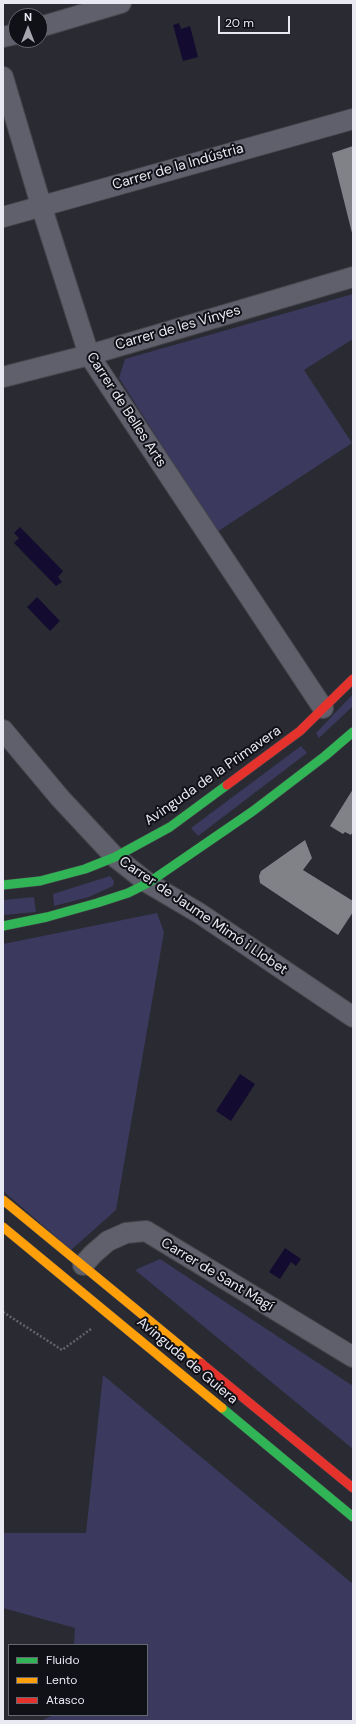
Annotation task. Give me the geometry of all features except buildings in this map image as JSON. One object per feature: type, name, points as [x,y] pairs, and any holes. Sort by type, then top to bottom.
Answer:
[{"type":"main road","name":"Avinguda de la Primavera","points":[[3,886],[40,881],[85,869],[115,857],[170,827],[300,731],[353,679]]},
{"type":"main road","points":[[3,926],[47,917],[97,903],[128,893],[148,883],[253,811],[325,756],[353,732]]},
{"type":"main road","name":"Avinguda de Guiera","points":[[3,1200],[353,1488]]},
{"type":"main road","name":"Avinguda de Guiera","points":[[3,1227],[353,1517]]},
{"type":"street","points":[[48,25],[121,3]]},
{"type":"street","name":"Carrer de Belles Arts","points":[[3,77],[41,205],[89,355],[323,708]]},
{"type":"street","name":"Carrer de la Indústria","points":[[3,217],[41,205],[353,119]]},
{"type":"street","name":"Carrer de les Vinyes","points":[[3,377],[89,355],[353,277]]},
{"type":"street","name":"Carrer de Jaume Mimó i Llobet","points":[[3,730],[60,798],[115,857],[148,883],[199,913],[353,1016]]},
{"type":"street","name":"Carrer de Sant Magí","points":[[83,1265],[108,1241],[126,1233],[146,1231],[353,1357]]},
{"type":"path","points":[[3,1312],[62,1350],[111,1316]]},
{"type":"shaded area","points":[[179,23],[181,29],[190,26],[198,57],[183,61],[173,25]]},
{"type":"shaded area","points":[[353,294],[353,339],[304,370],[352,443],[217,532],[119,378],[125,359]]},
{"type":"shaded area","points":[[20,527],[63,571],[58,577],[62,582],[56,586],[14,543],[19,538],[14,533]]},
{"type":"shaded area","points":[[37,597],[60,621],[50,631],[27,607]]},
{"type":"shaded area","points":[[353,694],[353,706],[319,738],[316,733]]},
{"type":"shaded area","points":[[301,746],[307,753],[198,836],[191,828]]},
{"type":"shaded area","points":[[110,876],[114,881],[113,886],[89,897],[54,906],[53,894]]},
{"type":"shaded area","points":[[34,897],[36,912],[3,915],[3,900]]},
{"type":"shaded area","points":[[157,913],[164,932],[116,1210],[71,1250],[3,1191],[3,944]]},
{"type":"shaded area","points":[[240,1074],[255,1084],[231,1121],[216,1111]]},
{"type":"shaded area","points":[[285,1248],[301,1259],[296,1266],[291,1262],[280,1279],[269,1272]]},
{"type":"shaded area","points":[[160,1259],[353,1386],[353,1449],[135,1270]]},
{"type":"shaded area","points":[[103,1375],[353,1584],[353,1721],[41,1721],[51,1716],[148,1716],[148,1644],[74,1644],[75,1628],[3,1608],[3,1533],[86,1533]]},
{"type":"traffic: fast","points":[[3,926],[47,917],[97,903],[128,893],[148,883],[253,811],[325,756],[353,732]]},
{"type":"traffic: fast","points":[[3,885],[40,881],[85,869],[115,857],[170,827],[227,785]]},
{"type":"traffic: fast","points":[[222,1408],[353,1517]]},
{"type":"traffic: slow","points":[[3,1200],[201,1363]]},
{"type":"traffic: slow","points":[[3,1227],[222,1408]]},
{"type":"traffic: jam","points":[[227,785],[300,731],[353,679]]},
{"type":"traffic: jam","points":[[201,1363],[353,1488]]}]
